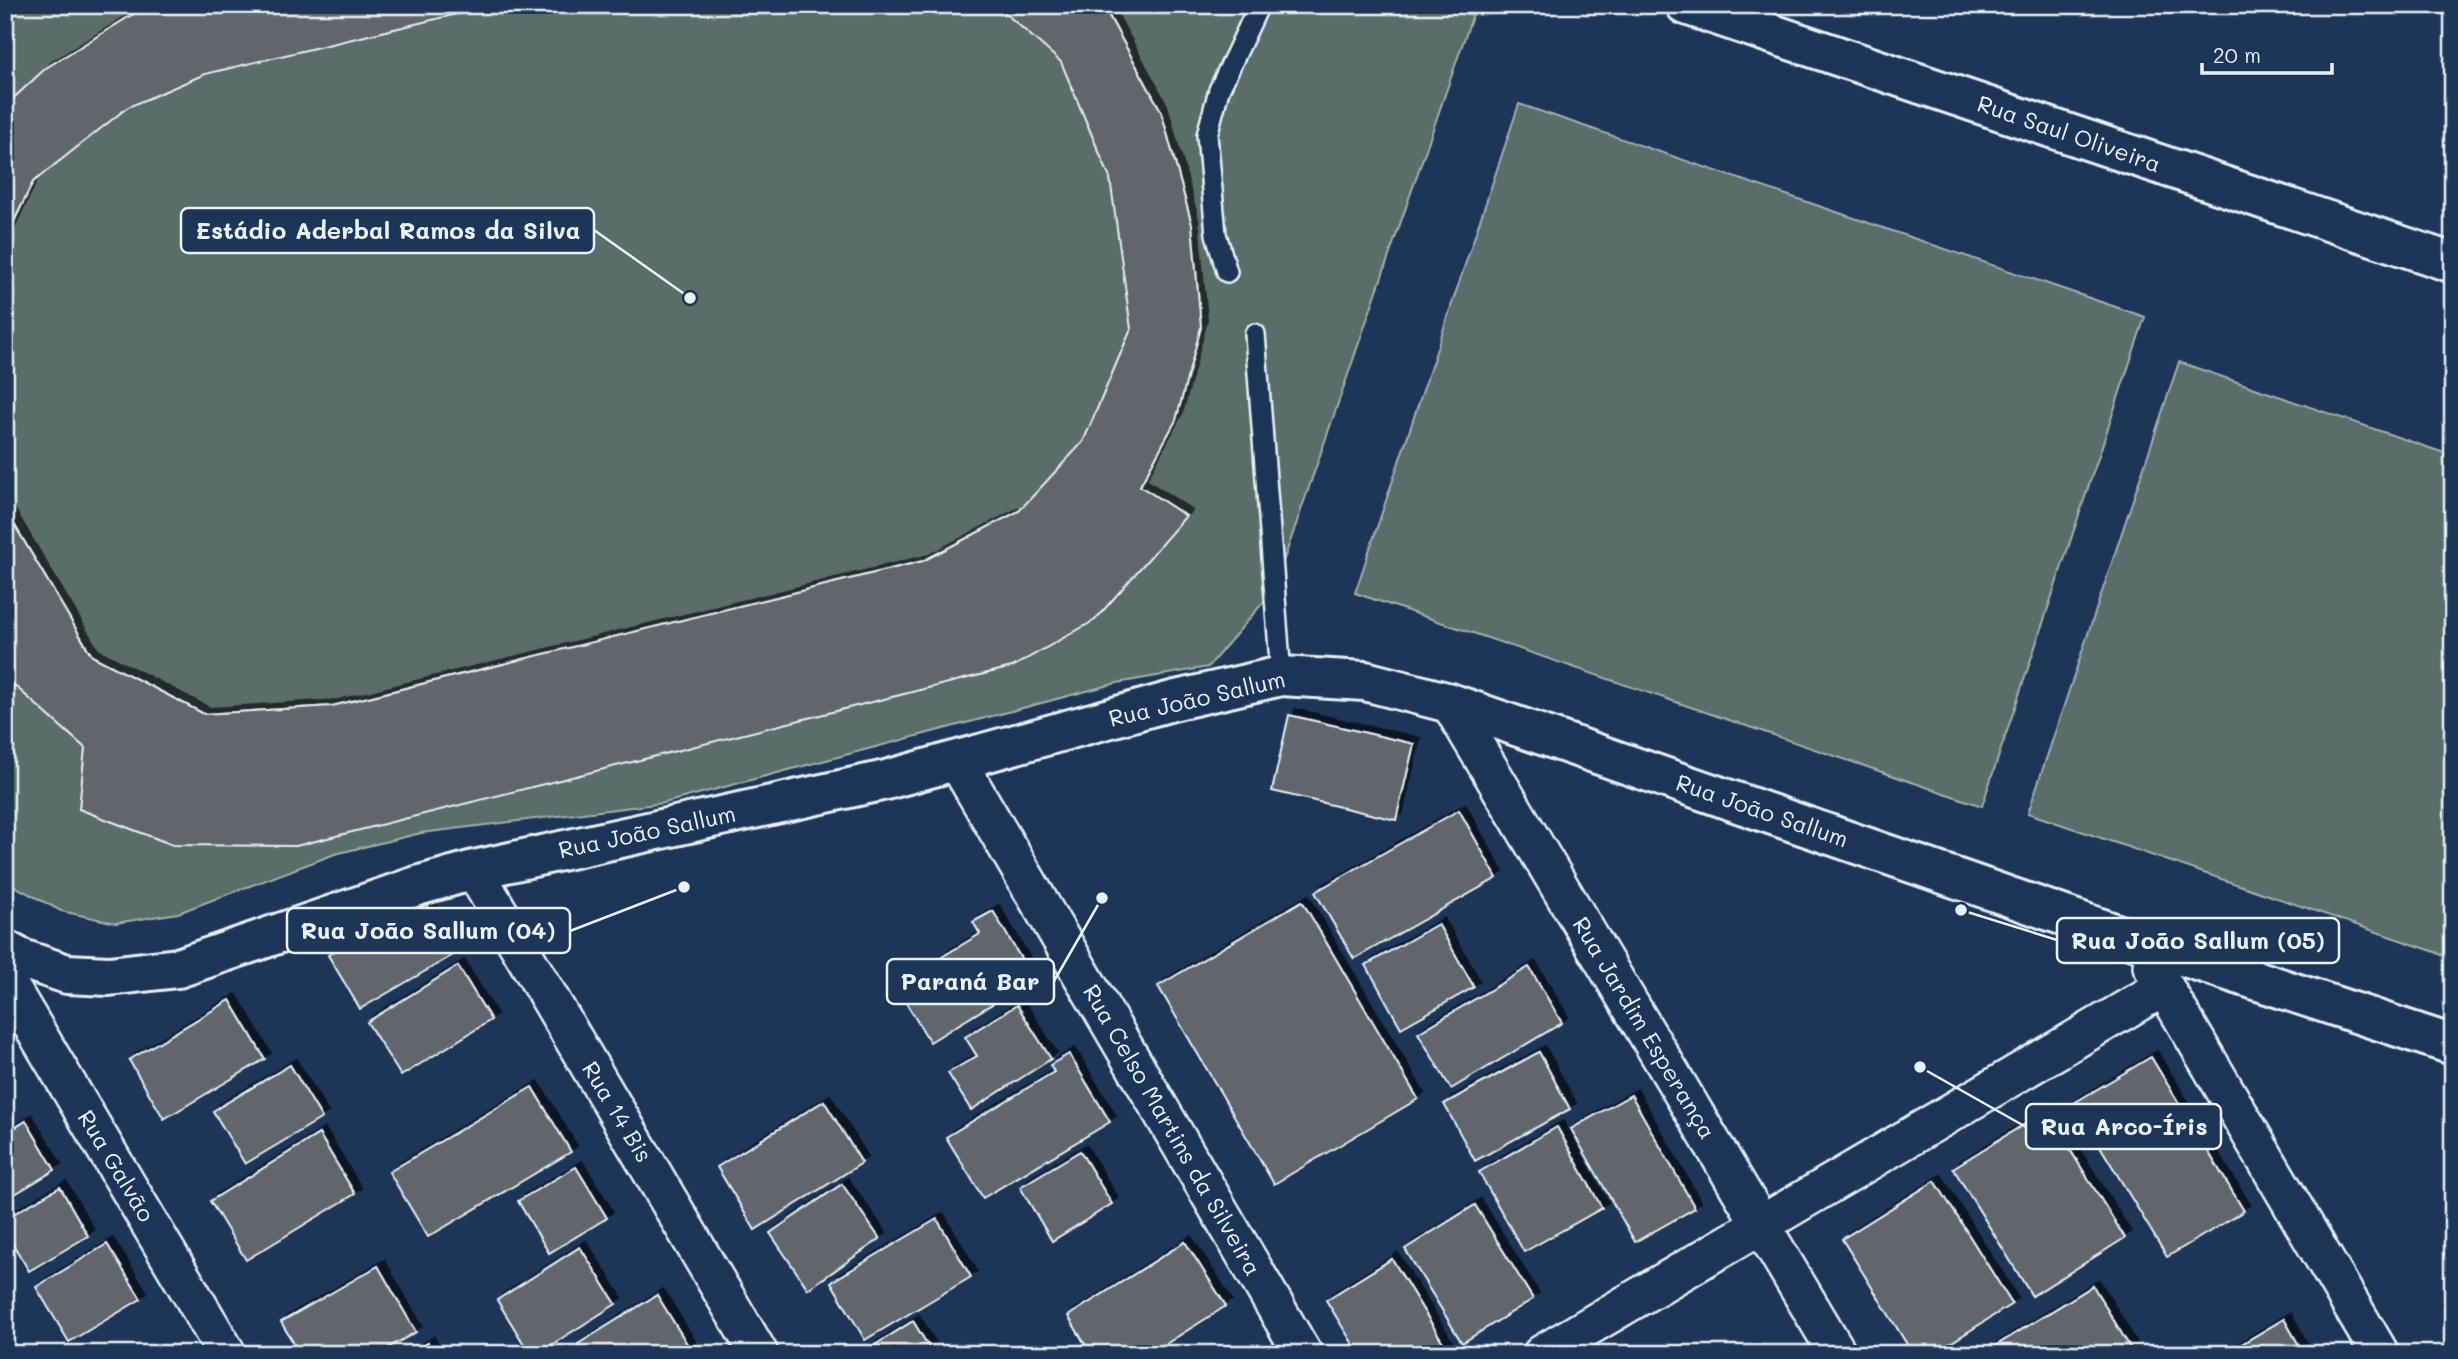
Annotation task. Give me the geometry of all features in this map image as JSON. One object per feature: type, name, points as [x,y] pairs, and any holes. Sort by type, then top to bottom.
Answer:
[{"type":"street","name":"Rua Saul Oliveira","points":[[1686,5],[2453,263]]},
{"type":"street","name":"Rua João Sallum","points":[[5,950],[22,959],[67,974],[109,976],[178,968],[417,886],[474,870],[886,780],[1172,701],[1281,676],[1365,681],[1450,703],[2137,941],[2453,1045]]},
{"type":"street","name":"Rua Jardim Esperança","points":[[1450,703],[1839,1354]]},
{"type":"street","name":"Rua Celso Martins da Silveira","points":[[957,761],[1303,1354]]},
{"type":"street","name":"Rua 14 Bis","points":[[474,870],[760,1354]]},
{"type":"street","points":[[2137,941],[2380,1354]]},
{"type":"street","name":"Rua Galvão","points":[[5,979],[226,1354]]},
{"type":"street","points":[[1542,1354],[2164,987]]},
{"type":"lane","points":[[1227,272],[1216,234],[1207,135],[1219,90],[1259,5]]},
{"type":"lane","points":[[1255,334],[1281,676]]},
{"type":"shaded area","points":[[5,5],[1476,5],[1273,591],[1208,667],[1117,683],[664,803],[421,833],[335,854],[178,913],[116,923],[61,911],[16,887],[5,875]]},
{"type":"shaded area","points":[[1519,104],[2145,317],[1982,806],[1355,593]]},
{"type":"shaded area","points":[[2179,362],[2453,456],[2453,958],[2028,813]]},
{"type":"building","points":[[148,5],[495,5],[205,74],[128,107],[33,182],[5,240],[5,106],[46,68]]},
{"type":"building","points":[[996,5],[1103,5],[1161,111],[1192,225],[1201,327],[1176,420],[1140,486],[1186,516],[1095,620],[1012,667],[296,846],[173,845],[79,809],[85,748],[5,677],[5,509],[92,656],[204,714],[332,706],[923,561],[1019,511],[1083,442],[1131,329],[1110,178],[1061,62]]},
{"type":"building","points":[[1289,715],[1414,744],[1396,820],[1272,791]]},
{"type":"building","points":[[1459,810],[1497,878],[1354,959],[1315,892]]},
{"type":"building","points":[[424,900],[455,954],[360,1009],[328,955]]},
{"type":"building","points":[[1302,901],[1418,1099],[1274,1184],[1158,986]]},
{"type":"building","points":[[993,911],[1033,979],[930,1042],[895,985],[980,934],[973,922]]},
{"type":"building","points":[[1438,924],[1474,987],[1401,1028],[1366,965]]},
{"type":"building","points":[[458,966],[491,1020],[401,1076],[367,1022]]},
{"type":"building","points":[[1529,967],[1562,1023],[1451,1089],[1418,1033]]},
{"type":"building","points":[[230,1000],[265,1059],[164,1119],[129,1060]]},
{"type":"building","points":[[1017,1005],[1051,1059],[971,1110],[948,1073],[977,1056],[965,1037]]},
{"type":"building","points":[[1539,1052],[1570,1109],[1475,1161],[1444,1104]]},
{"type":"building","points":[[1069,1054],[1110,1122],[983,1198],[946,1137],[1054,1072],[1050,1065]]},
{"type":"building","points":[[2151,1057],[2244,1211],[2167,1257],[2074,1103]]},
{"type":"building","points":[[290,1065],[322,1118],[245,1164],[213,1111]]},
{"type":"building","points":[[532,1087],[571,1152],[428,1237],[389,1172]]},
{"type":"building","points":[[1631,1095],[1695,1208],[1635,1242],[1571,1129]]},
{"type":"building","points":[[824,1101],[862,1163],[755,1230],[717,1167]]},
{"type":"building","points":[[2046,1111],[2125,1238],[2032,1296],[1953,1168]]},
{"type":"building","points":[[26,1121],[55,1170],[5,1200],[5,1134]]},
{"type":"building","points":[[1557,1127],[1602,1208],[1524,1252],[1479,1172]]},
{"type":"building","points":[[319,1134],[355,1194],[246,1260],[210,1201]]},
{"type":"building","points":[[1080,1151],[1112,1204],[1052,1241],[1020,1187]]},
{"type":"building","points":[[576,1167],[607,1218],[549,1253],[518,1201]]},
{"type":"building","points":[[1935,1181],[2012,1304],[1933,1354],[1913,1354],[1842,1239]]},
{"type":"building","points":[[842,1184],[880,1239],[808,1289],[770,1233]]},
{"type":"building","points":[[60,1187],[88,1236],[29,1271],[5,1231],[5,1219]]},
{"type":"building","points":[[1475,1205],[1533,1299],[1462,1343],[1405,1249]]},
{"type":"building","points":[[937,1219],[971,1277],[865,1340],[831,1282]]},
{"type":"building","points":[[1185,1242],[1226,1306],[1150,1354],[1091,1354],[1068,1316]]},
{"type":"building","points":[[107,1244],[141,1299],[69,1342],[36,1287]]},
{"type":"building","points":[[580,1247],[616,1304],[537,1354],[530,1354],[497,1300]]},
{"type":"building","points":[[1392,1259],[1450,1354],[1359,1354],[1326,1300]]},
{"type":"building","points":[[378,1266],[416,1332],[377,1354],[300,1354],[281,1322]]},
{"type":"building","points":[[2093,1286],[2134,1354],[1982,1354]]},
{"type":"building","points":[[657,1295],[692,1352],[584,1354],[578,1344]]},
{"type":"building","points":[[2284,1319],[2304,1354],[2225,1354]]},
{"type":"building","points":[[913,1321],[933,1354],[861,1354]]},
{"type":"building","points":[[428,1343],[434,1354],[409,1354]]},
{"type":"place","name":"Estádio Aderbal Ramos da Silva","points":[[690,298]]},
{"type":"place","name":"Rua João Sallum (04)","points":[[684,887]]},
{"type":"place","name":"Paraná Bar","points":[[1102,898]]},
{"type":"place","name":"Rua João Sallum (05)","points":[[1961,910]]},
{"type":"place","name":"Rua Arco-Íris","points":[[1920,1067]]}]
